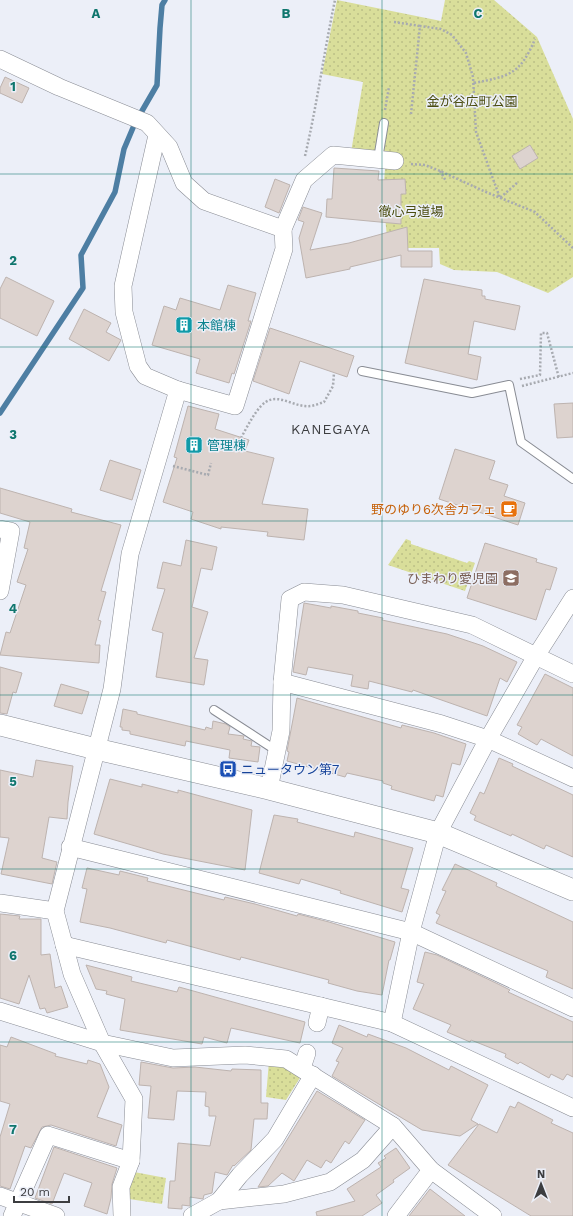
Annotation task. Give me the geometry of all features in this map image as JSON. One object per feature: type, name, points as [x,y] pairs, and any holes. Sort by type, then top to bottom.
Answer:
[{"type":"street","points":[[0,59],[59,87],[130,117],[152,129],[169,147],[184,183],[204,201],[282,229]]},
{"type":"street","points":[[152,129],[122,286],[124,312],[138,366],[145,376],[178,390],[234,406],[284,249],[282,229],[304,180],[333,155],[395,161]]},
{"type":"street","points":[[122,1216],[121,1187],[130,1161],[134,1099],[102,1044],[72,974],[55,911],[70,847],[112,689],[130,554],[178,390]]},
{"type":"street","points":[[0,529],[11,531],[0,591]]},
{"type":"street","points":[[269,789],[281,731],[282,682],[290,599],[304,592],[343,595],[472,625],[573,674]]},
{"type":"street","points":[[392,1023],[411,932],[438,833],[488,739],[536,656],[573,598]]},
{"type":"street","points":[[282,682],[442,724],[488,739],[573,778]]},
{"type":"street","points":[[0,725],[269,789],[438,833],[573,890]]},
{"type":"street","points":[[70,847],[411,932],[573,1008]]},
{"type":"street","points":[[0,903],[55,911]]},
{"type":"street","points":[[64,945],[392,1023],[573,1108]]},
{"type":"street","points":[[317,1023],[321,1006]]},
{"type":"street","points":[[0,1011],[102,1044],[173,1058],[245,1055],[286,1059],[307,1066],[352,1102],[393,1126],[431,1170],[493,1216]]},
{"type":"street","points":[[192,1216],[219,1201],[240,1175],[275,1139],[307,1066]]},
{"type":"street","points":[[219,1201],[284,1194],[330,1182],[363,1160],[393,1126]]},
{"type":"street","points":[[15,1209],[48,1135],[130,1161]]},
{"type":"street","points":[[396,1216],[431,1170]]},
{"type":"street","points":[[0,1196],[15,1209],[56,1216]]},
{"type":"lane","points":[[378,159],[384,123]]},
{"type":"lane","points":[[362,371],[472,393],[509,385],[521,442],[573,479]]},
{"type":"lane","points":[[214,710],[277,751]]},
{"type":"path","points":[[304,180],[301,172],[315,116],[322,64],[335,0]]},
{"type":"path","points":[[394,22],[441,29],[452,35],[466,53],[474,83],[476,132],[500,198]]},
{"type":"path","points":[[411,114],[420,26]]},
{"type":"path","points":[[474,83],[505,77],[520,66],[529,54],[535,40]]},
{"type":"path","points":[[384,123],[389,87]]},
{"type":"path","points":[[425,165],[535,212],[573,248]]},
{"type":"path","points":[[440,171],[446,181]]},
{"type":"path","points":[[500,198],[518,182]]},
{"type":"path","points":[[509,385],[519,380],[540,375],[541,333],[547,333],[559,378]]},
{"type":"path","points":[[241,438],[253,415],[262,404],[272,399],[278,398],[306,407],[324,402],[333,386],[334,372]]},
{"type":"path","points":[[521,386],[559,378],[573,373]]},
{"type":"path","points":[[157,461],[208,475],[211,463]]},
{"type":"green space","name":"金が谷広町公園","points":[[337,0],[441,21],[445,0],[494,0],[537,37],[573,119],[573,277],[548,293],[497,272],[454,270],[440,264],[439,248],[388,248],[383,195],[385,169],[381,155],[351,152],[363,82],[322,74]]},
{"type":"green space","points":[[406,539],[411,541],[411,544],[467,563],[469,561],[475,563],[465,591],[388,565]]},
{"type":"green space","points":[[269,1061],[303,1073],[286,1100],[266,1097]]},
{"type":"green space","points":[[134,1172],[166,1178],[162,1204],[129,1199],[129,1185]]},
{"type":"building","points":[[5,77],[29,88],[22,103],[0,93],[0,88]]},
{"type":"building","points":[[530,145],[538,158],[520,169],[512,156]]},
{"type":"building","points":[[334,168],[379,171],[378,180],[405,179],[406,194],[401,194],[401,224],[326,217],[327,199],[332,199]]},
{"type":"building","points":[[275,179],[290,185],[279,213],[265,207]]},
{"type":"building","points":[[303,207],[322,213],[310,250],[349,243],[407,227],[408,251],[432,251],[432,267],[401,267],[401,255],[350,267],[350,269],[306,278],[299,238],[304,222],[298,220]]},
{"type":"building","points":[[6,277],[54,301],[37,336],[0,318],[0,289]]},
{"type":"building","points":[[424,279],[482,290],[482,296],[485,296],[485,299],[520,306],[515,330],[474,321],[468,354],[481,357],[477,380],[405,363]]},
{"type":"building","points":[[228,285],[256,293],[248,321],[251,321],[234,374],[232,373],[229,383],[196,373],[200,359],[152,345],[164,306],[176,310],[180,298],[220,310]]},
{"type":"building","points":[[84,309],[111,323],[106,332],[121,340],[109,361],[69,339]]},
{"type":"building","points":[[270,328],[354,356],[347,377],[300,361],[289,394],[253,381]]},
{"type":"building","points":[[573,403],[573,437],[557,438],[554,404]]},
{"type":"building","points":[[188,406],[219,414],[215,429],[249,440],[245,451],[274,458],[262,504],[308,509],[304,540],[267,536],[268,532],[221,527],[221,529],[191,519],[193,512],[163,502],[177,458],[174,457]]},
{"type":"building","points":[[455,449],[495,461],[489,479],[508,485],[504,496],[525,503],[518,525],[439,499]]},
{"type":"building","points":[[110,460],[141,470],[132,500],[100,490]]},
{"type":"building","points":[[0,488],[72,509],[71,512],[121,525],[101,591],[106,592],[98,620],[101,621],[95,645],[100,645],[99,663],[0,655],[6,632],[10,633],[26,585],[17,582],[28,549],[24,548],[30,522],[0,513]]},
{"type":"building","points":[[186,540],[217,547],[212,570],[201,568],[192,607],[208,612],[194,658],[208,660],[204,685],[156,677],[163,633],[152,630],[165,589],[157,588],[163,562],[181,566]]},
{"type":"building","points":[[485,543],[537,559],[536,562],[557,568],[550,590],[546,589],[536,620],[467,598]]},
{"type":"building","points":[[304,603],[358,611],[358,613],[383,618],[382,620],[447,634],[483,646],[517,662],[507,682],[500,678],[487,716],[413,690],[412,692],[369,681],[368,689],[351,686],[353,675],[308,667],[306,675],[293,672]]},
{"type":"building","points":[[0,667],[22,673],[16,693],[13,692],[7,714],[0,713]]},
{"type":"building","points":[[545,674],[573,688],[573,756],[541,739],[537,745],[518,734],[522,727],[517,725]]},
{"type":"building","points":[[61,684],[89,692],[82,714],[54,706]]},
{"type":"building","points":[[297,698],[401,728],[402,725],[434,733],[466,744],[460,765],[452,763],[443,797],[436,795],[434,801],[391,789],[392,786],[383,783],[383,781],[347,773],[345,777],[287,761],[289,752],[287,751]]},
{"type":"building","points":[[123,709],[137,712],[137,714],[205,730],[206,727],[212,729],[213,721],[226,724],[230,727],[228,734],[244,736],[243,739],[252,741],[251,746],[260,747],[258,762],[229,758],[230,750],[186,741],[185,746],[130,734],[130,731],[122,730],[122,727],[120,727]]},
{"type":"building","points":[[499,758],[513,764],[512,766],[573,795],[573,857],[546,845],[544,849],[512,834],[511,836],[474,820],[476,816],[470,813],[480,792],[484,794]]},
{"type":"building","points":[[36,760],[73,766],[67,819],[49,817],[42,858],[57,862],[52,884],[1,874],[9,838],[0,837],[0,770],[33,777]]},
{"type":"building","points":[[110,779],[142,787],[142,784],[178,793],[178,790],[252,810],[245,870],[163,854],[94,834]]},
{"type":"building","points":[[274,815],[298,819],[297,822],[354,837],[355,832],[413,848],[401,888],[409,890],[402,912],[301,879],[299,884],[259,873]]},
{"type":"building","points":[[455,864],[497,883],[496,886],[573,922],[573,989],[546,977],[548,971],[436,923],[440,915],[436,913],[446,891],[442,890]]},
{"type":"building","points":[[87,868],[119,875],[120,871],[148,878],[147,881],[224,900],[225,897],[255,904],[297,916],[298,914],[395,942],[389,960],[382,995],[357,991],[328,983],[329,980],[241,957],[240,960],[167,940],[166,943],[110,928],[80,922],[87,889],[82,888]]},
{"type":"building","points":[[0,914],[20,916],[19,919],[41,919],[41,955],[50,954],[55,988],[61,986],[68,1007],[47,1013],[45,1008],[40,1009],[29,975],[19,1004],[0,998]]},
{"type":"building","points":[[425,952],[437,955],[510,990],[508,992],[573,1022],[573,1077],[567,1074],[563,1080],[551,1074],[549,1078],[520,1062],[518,1064],[505,1057],[506,1054],[471,1040],[470,1042],[447,1032],[451,1025],[413,1009],[424,984],[417,982]]},
{"type":"building","points":[[86,965],[132,977],[131,981],[177,992],[179,987],[305,1022],[300,1043],[231,1028],[227,1043],[204,1037],[202,1044],[120,1030],[125,999],[106,994],[107,991],[96,989]]},
{"type":"building","points":[[339,1025],[367,1037],[368,1034],[406,1048],[449,1070],[451,1066],[488,1085],[471,1120],[478,1124],[460,1136],[422,1130],[332,1076],[339,1062],[336,1061],[343,1048],[332,1043]]},
{"type":"building","points":[[11,1037],[56,1054],[55,1056],[87,1064],[88,1060],[100,1064],[109,1087],[97,1117],[122,1125],[116,1146],[51,1125],[42,1127],[31,1148],[25,1146],[10,1189],[0,1186],[0,1137],[10,1104],[0,1101],[0,1045],[7,1047]]},
{"type":"building","points":[[141,1062],[173,1068],[195,1067],[231,1071],[232,1069],[261,1070],[261,1103],[268,1103],[267,1119],[254,1119],[251,1150],[234,1166],[233,1165],[227,1175],[215,1172],[212,1193],[204,1195],[203,1199],[190,1197],[190,1206],[182,1205],[182,1209],[168,1208],[170,1181],[175,1181],[178,1143],[210,1146],[216,1116],[209,1116],[209,1107],[205,1106],[206,1092],[177,1091],[174,1120],[148,1118],[151,1086],[139,1085]]},
{"type":"building","points":[[317,1091],[365,1120],[349,1144],[345,1141],[331,1163],[326,1160],[321,1168],[307,1160],[294,1181],[282,1173],[268,1186],[258,1187]]},
{"type":"building","points":[[518,1102],[553,1120],[551,1123],[573,1133],[573,1216],[531,1216],[448,1165],[479,1124],[497,1133],[510,1106],[515,1108]]},
{"type":"building","points":[[54,1147],[117,1168],[112,1184],[111,1198],[107,1214],[84,1206],[92,1183],[64,1173],[52,1204],[35,1198]]},
{"type":"building","points":[[396,1148],[410,1168],[376,1195],[382,1203],[362,1216],[317,1216],[316,1212],[355,1201],[347,1189],[381,1167],[378,1163],[386,1158],[384,1156]]},
{"type":"building","points":[[430,1189],[465,1216],[409,1216]]},
{"type":"waterway","points":[[0,413],[83,288],[81,255],[115,192],[124,149],[135,123],[157,85],[162,5],[165,0]]},
{"type":"place","name":"本館棟","points":[[184,325]]},
{"type":"place","name":"管理棟","points":[[194,445]]},
{"type":"place","name":"野のゆり6次舎カフェ","points":[[509,509]]},
{"type":"place","name":"ひまわり愛児園","points":[[511,578]]},
{"type":"place","name":"ニュータウン第7","points":[[228,769]]},
{"type":"district","name":"KANEGAYA","points":[[331,429]]},
{"type":"park label","name":"徹心弓道場","points":[[411,211]]}]
